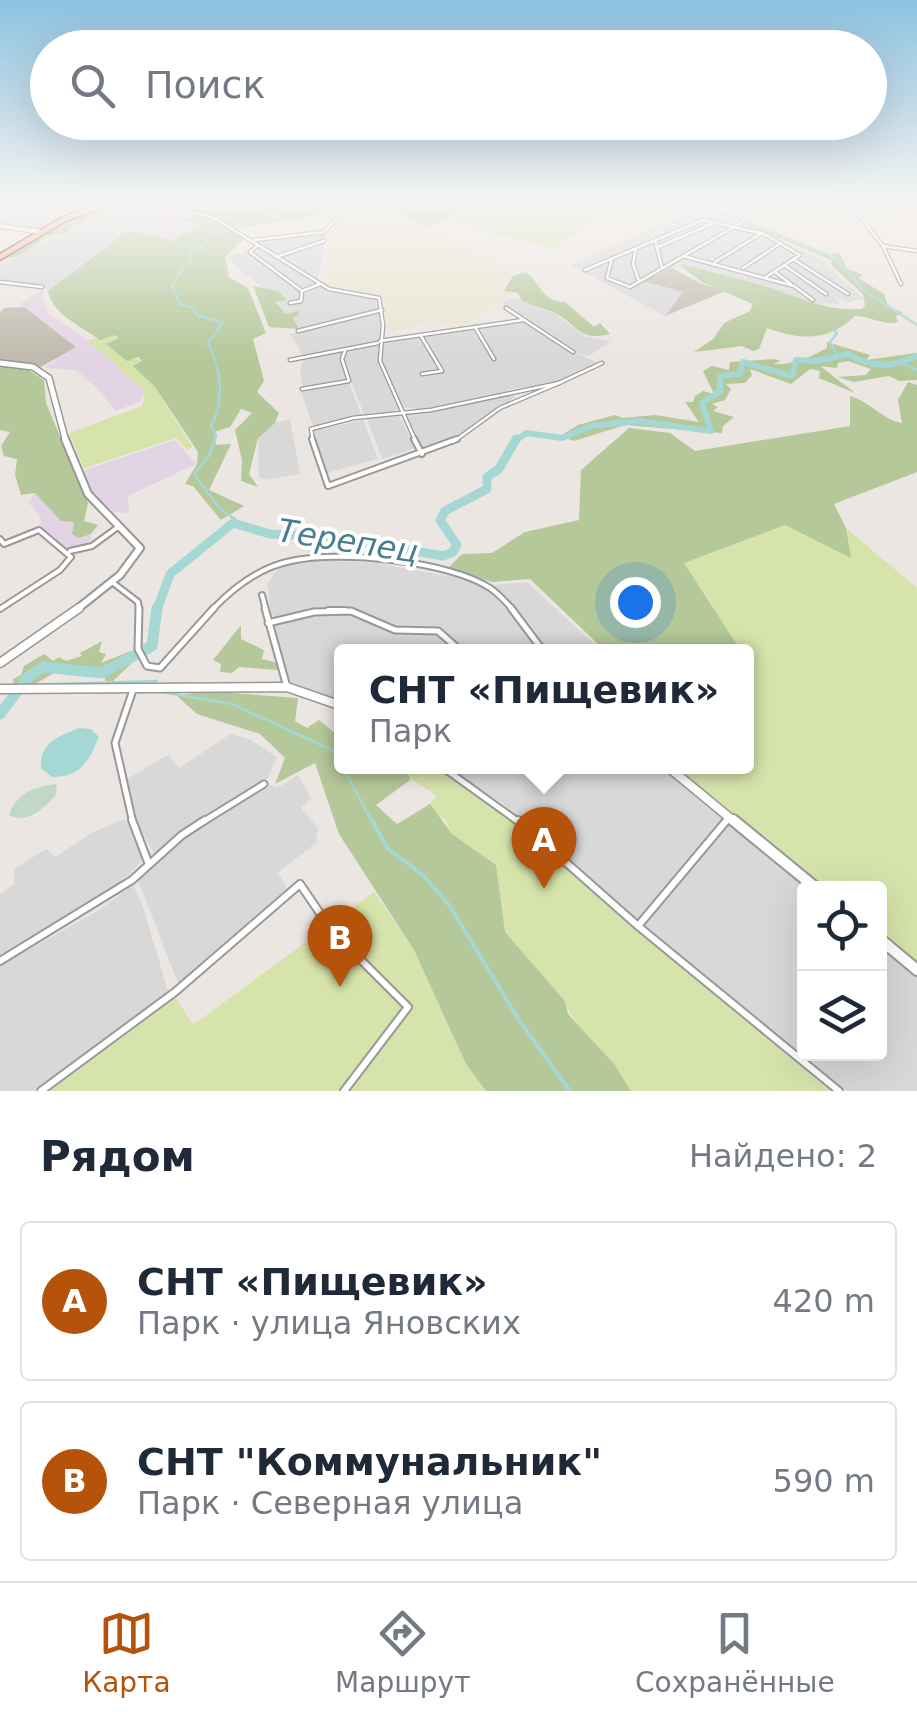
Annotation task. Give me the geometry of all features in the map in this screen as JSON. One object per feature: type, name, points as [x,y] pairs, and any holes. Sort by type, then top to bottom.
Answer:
[{"type":"street","points":[[253,254],[302,291]]},
{"type":"street","points":[[271,254],[320,284],[379,298],[380,361],[422,454]]},
{"type":"street","points":[[276,257],[285,254]]},
{"type":"street","points":[[584,270],[622,254]]},
{"type":"street","points":[[635,254],[633,264],[639,282]]},
{"type":"street","points":[[659,254],[662,268]]},
{"type":"street","points":[[612,258],[607,278],[627,288],[687,254]]},
{"type":"street","points":[[712,263],[728,254]]},
{"type":"street","points":[[740,270],[764,254]]},
{"type":"street","points":[[766,277],[800,254]]},
{"type":"street","points":[[887,254],[901,284]]},
{"type":"street","points":[[683,256],[794,286]]},
{"type":"street","points":[[794,259],[848,294]]},
{"type":"street","points":[[784,265],[826,294]]},
{"type":"street","points":[[775,272],[813,300]]},
{"type":"street","points":[[0,282],[42,287]]},
{"type":"street","points":[[302,291],[320,284]]},
{"type":"street","points":[[290,303],[301,300],[302,291]]},
{"type":"street","points":[[506,308],[573,352]]},
{"type":"street","points":[[298,331],[382,310]]},
{"type":"street","points":[[290,360],[523,320]]},
{"type":"street","points":[[475,327],[494,359]]},
{"type":"street","points":[[421,336],[442,371],[422,374]]},
{"type":"street","points":[[302,389],[349,382],[342,359],[344,351]]},
{"type":"street","points":[[0,363],[32,368],[49,378],[52,402],[92,502],[120,524],[140,548],[135,561],[112,582],[0,663]]},
{"type":"street","points":[[559,383],[311,430],[328,486],[470,433],[500,408],[559,383],[602,364]]},
{"type":"street","points":[[65,551],[92,546],[120,524]]},
{"type":"street","points":[[0,539],[4,544],[39,530],[70,557],[60,570],[0,609]]},
{"type":"street","points":[[112,582],[138,602],[139,652],[146,666],[160,668],[191,640],[230,592],[274,565],[292,560],[390,562],[472,580],[490,588],[537,644]]},
{"type":"street","points":[[262,595],[287,687]]},
{"type":"street","points":[[268,623],[317,612],[357,611],[397,631],[436,628],[446,632],[456,644]]},
{"type":"street","points":[[134,687],[115,743],[130,814],[148,862]]},
{"type":"street","points":[[4,689],[287,687],[334,703]]},
{"type":"street","points":[[453,774],[500,805],[638,926],[839,1091]]},
{"type":"street","points":[[676,774],[807,881]]},
{"type":"street","points":[[0,960],[118,889],[182,835],[264,784]]},
{"type":"street","points":[[638,926],[680,872],[730,818]]},
{"type":"street","points":[[41,1091],[176,992],[300,884],[304,895],[331,927],[408,1007],[344,1091]]},
{"type":"street","points":[[887,946],[917,970]]},
{"type":"shaded area","points":[[21,254],[95,254],[48,291],[44,286],[0,281],[0,264]]},
{"type":"shaded area","points":[[251,254],[300,291],[254,254],[270,254],[318,286],[375,298],[378,310],[300,329],[293,317],[301,314],[286,314],[275,302],[288,300],[278,291],[265,290],[246,277],[228,256]]},
{"type":"shaded area","points":[[276,254],[323,254],[318,279]]},
{"type":"shaded area","points":[[328,254],[480,254],[511,274],[503,289],[511,294],[457,330],[433,320],[389,333],[382,297],[325,283]]},
{"type":"shaded area","points":[[595,254],[808,254],[864,299],[848,302],[835,297],[839,304],[803,303],[780,291],[683,264],[644,281],[684,292],[665,316],[570,265]]},
{"type":"shaded area","points":[[672,268],[726,291],[665,316],[683,292],[643,281]]},
{"type":"shaded area","points":[[45,291],[42,296],[48,313],[87,340],[145,390],[140,402],[115,411],[76,370],[44,368],[75,347],[20,304]]},
{"type":"shaded area","points":[[514,298],[552,312],[585,336],[611,341],[589,356],[574,352],[598,363],[557,382],[507,390],[515,397],[481,424],[424,453],[402,414],[428,410],[401,407],[380,361],[382,342],[420,337],[441,370],[423,337],[474,329],[495,360],[477,328],[523,321],[569,351],[501,303]]},
{"type":"shaded area","points":[[24,307],[76,347],[41,367],[0,360],[0,312],[4,308]]},
{"type":"shaded area","points":[[380,312],[379,341],[373,345],[379,344],[378,364],[399,409],[389,414],[398,414],[416,448],[382,459],[367,419],[387,415],[365,417],[343,360],[348,351],[365,346],[321,355],[341,352],[347,381],[303,387],[300,373],[304,357],[290,334]]},
{"type":"shaded area","points":[[349,383],[362,417],[313,426],[301,391]]},
{"type":"shaded area","points":[[290,419],[300,474],[265,480],[259,477],[258,437],[275,423]]},
{"type":"shaded area","points":[[363,420],[378,459],[327,473],[313,431]]},
{"type":"shaded area","points":[[175,440],[196,464],[128,496],[129,513],[114,512],[93,495],[85,470]]},
{"type":"shaded area","points":[[35,493],[61,520],[74,522],[79,538],[91,534],[91,540],[82,548],[66,549],[42,531],[40,516],[29,503]]},
{"type":"shaded area","points":[[291,563],[377,563],[469,580],[488,588],[535,644],[459,644],[437,627],[388,627],[358,610],[315,610],[272,621],[267,584],[277,570]]},
{"type":"shaded area","points":[[527,582],[594,644],[541,644],[492,585]]},
{"type":"shaded area","points":[[356,613],[393,631],[439,630],[453,644],[334,644],[334,699],[291,682],[273,626],[278,621],[316,614]]},
{"type":"shaded area","points":[[230,734],[249,739],[277,757],[268,778],[154,854],[139,826],[127,779],[168,755],[179,768]]},
{"type":"shaded area","points":[[458,774],[672,774],[803,881],[797,881],[797,1050],[501,802]]},
{"type":"shaded area","points":[[298,775],[311,798],[301,808],[318,828],[316,843],[278,872],[287,888],[179,986],[138,880],[148,866],[198,829],[271,785],[277,788]]},
{"type":"shaded area","points":[[125,819],[143,859],[132,872],[88,905],[0,955],[0,894],[14,884],[14,869],[46,849],[55,857],[93,832]]},
{"type":"shaded area","points":[[133,885],[169,994],[34,1091],[0,1091],[0,966],[99,910]]},
{"type":"shaded area","points":[[887,949],[917,973],[917,1091],[847,1091],[810,1061],[887,1061]]},
{"type":"green space","points":[[97,254],[228,254],[225,257],[229,277],[248,288],[266,333],[253,339],[264,381],[257,392],[279,413],[275,423],[258,438],[249,474],[258,487],[241,481],[242,460],[235,430],[252,413],[241,409],[230,427],[214,432],[216,445],[231,444],[209,490],[244,506],[221,520],[193,486],[185,484],[197,464],[198,452],[155,387],[133,366],[142,361],[138,357],[127,361],[106,344],[119,338],[115,335],[100,340],[69,319],[55,307],[48,291]]},
{"type":"green space","points":[[816,254],[840,254],[848,269],[863,275],[858,278],[884,294],[888,306],[903,313],[896,316],[898,322],[855,316],[834,331],[813,336],[767,328],[759,349],[753,351],[742,346],[694,352],[713,339],[724,323],[750,311],[753,304],[702,282],[680,266],[765,286],[829,307],[862,309],[863,294],[832,266],[831,260]]},
{"type":"green space","points":[[526,272],[551,299],[565,302],[594,327],[600,323],[610,334],[585,334],[553,312],[522,301],[518,293],[504,291],[513,276]]},
{"type":"green space","points":[[253,286],[278,291],[287,300],[275,302],[286,314],[300,314],[293,318],[299,329],[269,327]]},
{"type":"green space","points":[[114,335],[120,339],[107,345],[143,362],[134,365],[155,387],[192,447],[188,450],[176,438],[84,468],[69,433],[142,406],[145,391],[87,340]]},
{"type":"green space","points":[[827,342],[870,355],[866,360],[917,353],[917,380],[899,381],[889,376],[854,382],[838,377],[866,375],[871,369],[848,361],[838,363],[837,368],[820,366],[855,393],[819,378],[820,371],[810,369],[791,384],[750,369],[752,375],[745,383],[726,384],[731,389],[725,400],[712,404],[718,407],[713,411],[734,417],[723,426],[722,433],[625,425],[574,441],[560,436],[578,425],[615,415],[655,415],[699,422],[685,402],[693,402],[703,391],[714,394],[703,371],[712,366],[729,370],[730,362],[795,362],[827,348]]},
{"type":"green space","points":[[0,365],[27,369],[44,380],[46,403],[88,503],[84,521],[98,525],[91,534],[79,538],[72,534],[74,522],[61,521],[35,493],[21,495],[15,475],[17,459],[4,456],[1,446],[10,432],[0,430]]},
{"type":"green space","points":[[908,382],[917,385],[917,472],[834,504],[846,528],[851,558],[785,525],[684,563],[736,644],[598,644],[530,579],[492,582],[448,568],[462,554],[492,553],[525,532],[579,520],[581,470],[629,428],[670,433],[695,451],[850,426],[850,396],[902,423],[898,400]]},
{"type":"green space","points":[[785,525],[850,557],[846,528],[917,588],[917,964],[887,939],[887,881],[814,881],[679,774],[754,774],[754,644],[735,644],[684,563]]},
{"type":"green space","points":[[241,625],[241,639],[264,650],[262,659],[275,662],[278,670],[239,667],[232,673],[220,672],[221,664],[213,660]]},
{"type":"green space","points":[[102,641],[99,652],[106,654],[101,663],[131,651],[137,658],[113,681],[105,681],[105,676],[54,673],[35,684],[14,686],[13,679],[21,675],[24,666],[44,654],[53,661],[59,657],[66,661],[82,656],[80,653]]},
{"type":"green space","points":[[205,691],[298,698],[295,721],[307,728],[319,720],[334,732],[334,774],[408,774],[410,780],[376,805],[397,824],[430,804],[452,834],[496,865],[505,932],[565,1001],[568,1014],[614,1064],[631,1091],[486,1091],[466,1064],[414,950],[339,834],[315,763],[275,784],[285,758],[260,734],[197,714],[177,696]]},
{"type":"green space","points":[[404,774],[446,774],[502,811],[616,913],[830,1091],[631,1091],[575,1021],[565,1001],[505,932],[496,865],[452,834],[445,819],[425,808],[437,796]]},
{"type":"green space","points":[[57,784],[56,795],[35,814],[22,818],[9,815],[16,801],[28,792]]},
{"type":"green space","points":[[374,892],[414,950],[466,1064],[486,1091],[50,1091],[176,998],[193,1025]]},
{"type":"water","points":[[79,728],[91,729],[99,737],[92,753],[77,771],[52,777],[41,768],[43,752],[58,738]]},
{"type":"waterway","points":[[190,254],[191,258],[172,285],[180,304],[193,308],[197,315],[223,323],[208,343],[220,385],[211,426],[216,435],[209,456],[194,474],[220,509],[235,519],[234,524]]},
{"type":"waterway","points":[[826,254],[836,258],[862,289],[917,325]]},
{"type":"waterway","points":[[833,329],[837,333],[830,342],[836,354]]},
{"type":"waterway","name":"Терепец","points":[[515,442],[526,433],[562,438],[591,426],[637,421],[711,431],[702,403],[720,392],[720,376],[740,374],[743,362],[792,376],[796,360],[817,361],[848,354],[882,365],[917,356]]},
{"type":"waterway","points":[[900,362],[917,370]]},
{"type":"waterway","name":"Терепец","points":[[157,610],[170,574],[233,523],[270,534],[334,537],[443,556],[453,552],[457,545],[440,520],[445,511],[487,489],[487,477],[499,469],[515,442]]},
{"type":"waterway","name":"Терепец","points":[[0,714],[28,677],[43,667],[102,673],[152,646],[157,608]]},
{"type":"waterway","points":[[24,685],[157,681]]},
{"type":"waterway","points":[[162,692],[232,704],[334,753]]},
{"type":"waterway","points":[[346,774],[373,823]]},
{"type":"waterway","points":[[372,820],[387,848],[423,875],[449,905],[519,1020],[570,1091]]},
{"type":"place","name":"СНТ «Пищевик»","points":[[544,889]]},
{"type":"place","name":"СНТ \"Коммунальник\"","points":[[340,987]]}]
